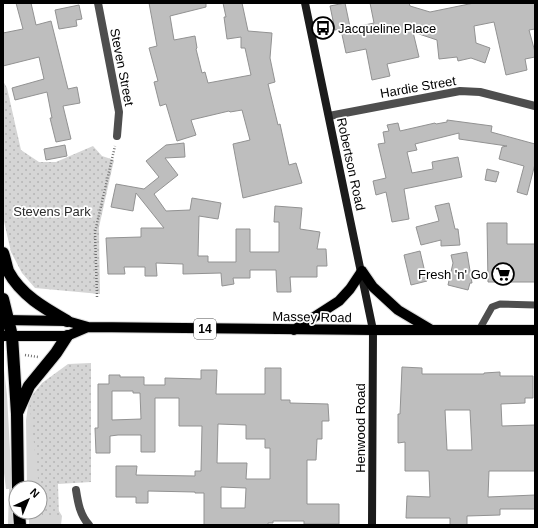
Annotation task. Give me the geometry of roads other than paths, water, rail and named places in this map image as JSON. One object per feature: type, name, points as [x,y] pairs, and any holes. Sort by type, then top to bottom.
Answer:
[{"type":"highway","points":[[3,253],[8,270],[18,285],[45,309],[67,321]]},
{"type":"highway","points":[[3,299],[17,414],[18,480]]},
{"type":"highway","points":[[17,414],[29,386],[56,353],[67,336]]},
{"type":"main road","name":"Robertson Road","points":[[305,3],[362,271],[373,330]]},
{"type":"main road","points":[[294,330],[339,301],[350,289],[362,271],[373,287],[398,310],[431,330]]},
{"type":"main road","name":"Massey Road","points":[[6,320],[67,321],[88,328],[535,330]]},
{"type":"main road","name":"Massey Road","points":[[8,336],[67,336],[88,328]]},
{"type":"main road","name":"Henwood Road","points":[[372,525],[373,330]]},
{"type":"street","name":"Steven Street","points":[[98,3],[119,112],[117,136]]},
{"type":"street","name":"Hardie Street","points":[[329,116],[460,91],[480,92],[535,106]]},
{"type":"street","points":[[76,490],[79,506],[85,520],[90,525]]},
{"type":"lane","points":[[479,330],[492,307],[500,304],[535,305]]},
{"type":"place","name":"Jacqueline Place","points":[[323,28]]},
{"type":"place","name":"Fresh 'n' Go","points":[[503,274]]},
{"type":"park label","name":"Stevens Park","points":[[52,211]]}]
